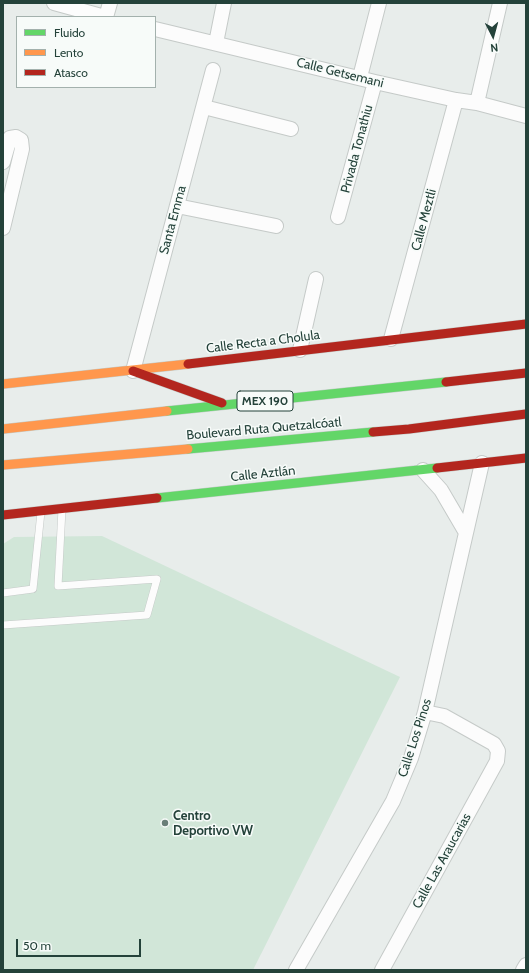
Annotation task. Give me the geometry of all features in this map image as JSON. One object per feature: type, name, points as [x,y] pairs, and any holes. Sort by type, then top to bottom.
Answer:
[{"type":"main road","name":"Calle Recta a Cholula","points":[[3,384],[133,371],[526,324]]},
{"type":"main road","points":[[133,371],[227,405]]},
{"type":"main road","name":"MEX 190","points":[[3,429],[526,373]]},
{"type":"main road","name":"Boulevard Ruta Quetzalcóatl","points":[[3,465],[409,429],[526,414]]},
{"type":"main road","name":"Calle Aztlán","points":[[3,515],[526,458]]},
{"type":"street","points":[[54,3],[102,16]]},
{"type":"street","points":[[106,16],[110,3]]},
{"type":"street","points":[[216,43],[224,3]]},
{"type":"street","points":[[360,77],[379,3]]},
{"type":"street","points":[[477,103],[500,3]]},
{"type":"street","name":"Calle Getsemani","points":[[156,29],[360,77],[375,82],[456,100],[477,103],[526,116]]},
{"type":"street","name":"Santa Emma","points":[[133,371],[214,70]]},
{"type":"street","name":"Privada Tonathiu","points":[[338,217],[375,82]]},
{"type":"street","name":"Calle Meztli","points":[[391,340],[456,100]]},
{"type":"street","points":[[204,107],[291,129]]},
{"type":"street","points":[[3,162],[10,138],[16,137],[21,140],[22,149],[3,228]]},
{"type":"street","points":[[177,206],[276,226]]},
{"type":"street","points":[[300,350],[316,279]]},
{"type":"street","name":"Calle Los Pinos","points":[[296,970],[392,801],[412,758],[425,712],[482,463]]},
{"type":"street","points":[[423,470],[441,490],[466,531]]},
{"type":"street","name":"Calle Las Araucarias","points":[[382,970],[497,761],[498,751],[494,744],[444,716],[425,712]]},
{"type":"street","points":[[523,970],[526,965]]},
{"type":"lane","points":[[3,625],[147,615],[157,579],[58,586],[62,508]]},
{"type":"lane","points":[[3,594],[33,589],[41,511]]},
{"type":"green space","name":"Centro Deportivo VW","points":[[102,536],[400,677],[253,970],[3,970],[3,544],[14,537]]},
{"type":"traffic: fast","points":[[167,411],[446,382]]},
{"type":"traffic: fast","points":[[188,449],[373,432]]},
{"type":"traffic: fast","points":[[157,498],[437,468]]},
{"type":"traffic: slow","points":[[3,384],[188,364]]},
{"type":"traffic: slow","points":[[3,429],[167,411]]},
{"type":"traffic: slow","points":[[3,465],[188,449]]},
{"type":"traffic: jam","points":[[188,364],[526,324]]},
{"type":"traffic: jam","points":[[133,371],[222,403]]},
{"type":"traffic: jam","points":[[446,382],[526,373]]},
{"type":"traffic: jam","points":[[373,432],[409,429],[526,414]]},
{"type":"traffic: jam","points":[[437,468],[526,458]]},
{"type":"traffic: jam","points":[[3,515],[157,498]]},
{"type":"place","name":"Centro Deportivo VW","points":[[165,823]]}]
